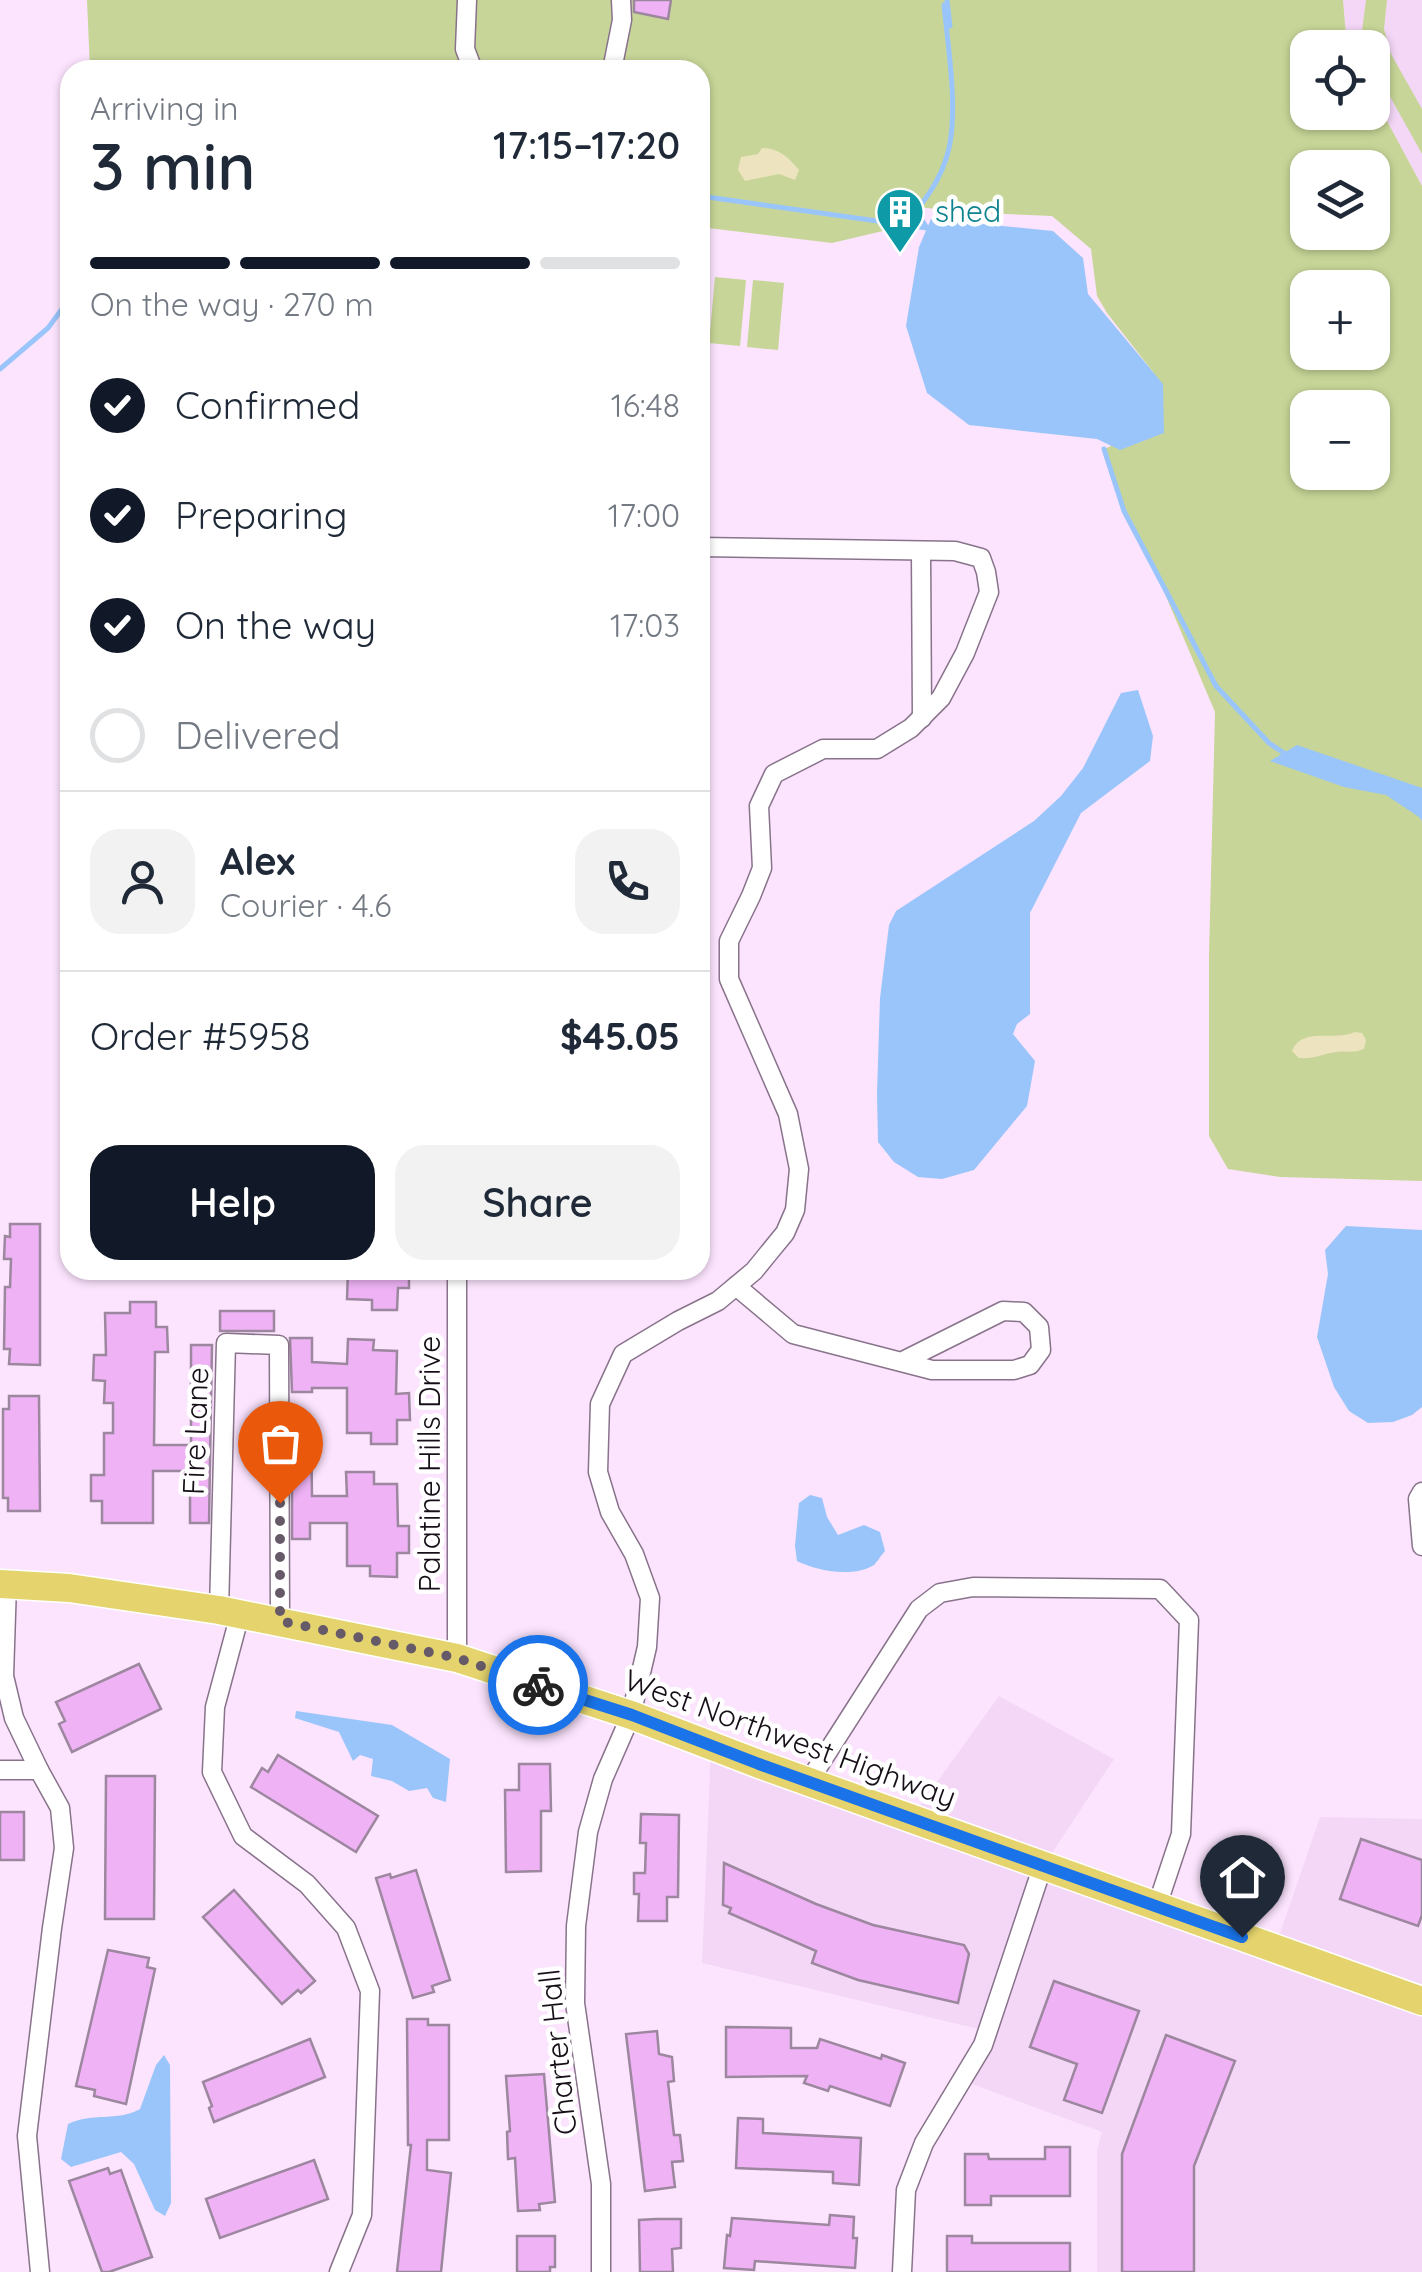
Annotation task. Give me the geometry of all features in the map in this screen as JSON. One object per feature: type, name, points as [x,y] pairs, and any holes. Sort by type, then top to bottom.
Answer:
[{"type":"main road","name":"West Northwest Highway","points":[[4,1584],[69,1588],[229,1612],[457,1658],[632,1715],[1422,2002]]},
{"type":"street","points":[[467,0],[465,49],[469,60]]},
{"type":"street","points":[[614,60],[622,20],[621,0]]},
{"type":"street","points":[[710,547],[955,551],[981,558],[989,592],[941,698],[922,718]]},
{"type":"street","points":[[921,551],[922,718]]},
{"type":"street","name":"Charter Hall","points":[[601,2272],[601,2184],[575,2003],[576,1926],[588,1832],[603,1779],[632,1715],[647,1647],[650,1598],[634,1554],[610,1512],[598,1472],[600,1404],[623,1354],[718,1301],[754,1271],[784,1234],[796,1210],[799,1169],[788,1114],[728,979],[728,940],[762,868],[759,806],[774,774],[823,749],[876,748],[922,718]]},
{"type":"street","name":"Palatine Hills Drive","points":[[457,1280],[457,1658]]},
{"type":"street","points":[[736,1286],[793,1334],[901,1362],[932,1370],[1014,1370],[1030,1365],[1041,1350],[1040,1327],[1024,1312],[1003,1311],[901,1362]]},
{"type":"street","name":"Fire Lane","points":[[229,1612],[226,1343],[279,1345],[280,1621]]},
{"type":"street","points":[[1422,1492],[1418,1499],[1422,1546]]},
{"type":"street","points":[[4,1584],[4,1676],[14,1718],[60,1808],[64,1848],[27,2136],[40,2272]]},
{"type":"street","points":[[809,1782],[919,1609],[940,1594],[973,1587],[1160,1589],[1188,1620],[1181,1834],[1157,1906]]},
{"type":"street","points":[[229,1612],[215,1707],[212,1772],[243,1836],[306,1884],[346,1928],[370,1992],[362,2215],[339,2272]]},
{"type":"street","points":[[0,1770],[38,1770]]},
{"type":"street","points":[[902,2272],[906,2190],[924,2143],[983,2046],[1043,1865]]},
{"type":"shaded area","points":[[1343,0],[1422,0],[1422,186],[1390,127],[1390,30],[1346,30]]},
{"type":"shaded area","points":[[999,1696],[1114,1759],[1044,1865],[1275,1948],[1320,1817],[1422,1819],[1422,2272],[1097,2272],[1097,2150],[1102,2132],[964,2081],[987,2031],[702,1963],[711,1746],[911,1818]]},
{"type":"green space","points":[[87,0],[1343,0],[1346,30],[1290,30],[1290,130],[1390,130],[1390,127],[1422,186],[1422,1181],[1280,1177],[1228,1169],[1209,1136],[1215,712],[1154,568],[1124,511],[1104,449],[1127,439],[1153,372],[1097,296],[1091,249],[1052,216],[901,205],[887,230],[832,243],[710,228],[710,60],[90,60]]},
{"type":"green space","points":[[1366,0],[1387,0],[1384,30],[1362,30]]},
{"type":"green space","points":[[1390,50],[1422,109],[1422,154],[1390,97]]},
{"type":"green space","points":[[715,277],[746,280],[740,346],[710,343]]},
{"type":"green space","points":[[753,280],[784,283],[778,350],[747,347]]},
{"type":"sand","points":[[762,148],[779,152],[791,162],[799,170],[795,180],[779,174],[745,181],[738,170],[741,157],[758,154]]},
{"type":"sand","points":[[1362,1033],[1366,1040],[1364,1049],[1305,1058],[1292,1051],[1303,1039]]},
{"type":"water","points":[[931,219],[1053,231],[1083,258],[1088,294],[1163,384],[1164,433],[1120,450],[1097,439],[969,425],[927,393],[906,326],[919,247]]},
{"type":"water","points":[[1138,690],[1153,736],[1150,761],[1081,813],[1030,913],[1030,1014],[1017,1024],[1013,1034],[1035,1061],[1027,1106],[974,1170],[942,1179],[918,1177],[894,1162],[878,1142],[880,998],[889,925],[896,911],[1034,821],[1061,796],[1083,768],[1121,693]]},
{"type":"water","points":[[1297,745],[1422,788],[1422,821],[1386,795],[1344,787],[1270,761]]},
{"type":"water","points":[[1346,1226],[1422,1230],[1422,1407],[1393,1422],[1368,1423],[1349,1411],[1334,1387],[1317,1337],[1328,1274],[1325,1250]]},
{"type":"water","points":[[810,1495],[822,1498],[838,1535],[864,1525],[880,1532],[885,1551],[874,1565],[835,1572],[797,1561],[799,1503]]},
{"type":"water","points":[[296,1711],[392,1725],[450,1759],[446,1802],[433,1798],[427,1788],[409,1791],[392,1781],[371,1776],[373,1759],[360,1755],[353,1761],[339,1732],[295,1718]]},
{"type":"water","points":[[164,2055],[170,2065],[171,2203],[165,2216],[155,2210],[134,2164],[121,2152],[71,2167],[61,2159],[68,2124],[140,2109],[156,2065]]},
{"type":"building","points":[[634,0],[671,0],[668,19],[634,12]]},
{"type":"building","points":[[10,1224],[40,1224],[40,1365],[9,1364],[10,1349],[4,1349],[5,1287],[10,1287],[11,1259],[4,1259],[5,1236],[10,1237]]},
{"type":"building","points":[[348,1280],[409,1280],[409,1288],[398,1288],[397,1310],[372,1310],[372,1300],[347,1299]]},
{"type":"building","points":[[130,1302],[156,1302],[156,1327],[167,1327],[168,1352],[155,1352],[154,1445],[191,1445],[191,1345],[212,1345],[209,1523],[190,1523],[190,1471],[153,1471],[153,1523],[102,1523],[102,1501],[91,1501],[91,1475],[104,1475],[104,1433],[113,1433],[113,1403],[104,1403],[105,1381],[93,1380],[94,1355],[106,1355],[105,1313],[130,1313]]},
{"type":"building","points":[[220,1311],[274,1311],[274,1331],[220,1331]]},
{"type":"building","points":[[290,1338],[312,1338],[312,1362],[347,1364],[348,1339],[374,1340],[373,1350],[397,1351],[396,1394],[409,1393],[410,1420],[397,1420],[397,1444],[371,1444],[371,1433],[347,1433],[347,1388],[292,1392]]},
{"type":"building","points":[[9,1396],[39,1396],[40,1511],[8,1511],[8,1498],[3,1498],[3,1409],[9,1409]]},
{"type":"building","points":[[292,1424],[311,1424],[312,1496],[347,1496],[346,1472],[374,1472],[374,1484],[397,1484],[398,1526],[409,1526],[409,1553],[397,1553],[397,1577],[370,1576],[370,1566],[347,1566],[347,1523],[310,1523],[310,1539],[292,1539]]},
{"type":"building","points":[[139,1664],[161,1709],[72,1752],[59,1724],[65,1721],[56,1702]]},
{"type":"building","points":[[278,1755],[378,1816],[356,1852],[251,1787],[262,1768],[268,1772]]},
{"type":"building","points":[[519,1764],[550,1764],[551,1811],[541,1811],[541,1871],[506,1872],[505,1790],[519,1790]]},
{"type":"building","points":[[106,1776],[155,1776],[154,1919],[105,1919]]},
{"type":"building","points":[[0,1812],[24,1812],[24,1860],[0,1860]]},
{"type":"building","points":[[641,1814],[679,1815],[678,1897],[667,1897],[667,1921],[638,1921],[639,1894],[634,1894],[634,1873],[645,1873],[646,1843],[640,1843]]},
{"type":"building","points":[[1361,1839],[1422,1860],[1422,1915],[1418,1926],[1340,1899]]},
{"type":"building","points":[[724,1863],[873,1925],[964,1945],[969,1954],[958,2003],[858,1980],[812,1963],[816,1951],[729,1913],[731,1908],[723,1905]]},
{"type":"building","points":[[416,1870],[450,1980],[432,1986],[434,1992],[413,1998],[376,1878]]},
{"type":"building","points":[[234,1890],[315,1981],[282,2004],[203,1917]]},
{"type":"building","points":[[108,1950],[149,1958],[147,1967],[155,1969],[126,2104],[94,2096],[95,2090],[76,2086]]},
{"type":"building","points":[[1054,1981],[1139,2011],[1102,2113],[1064,2100],[1077,2064],[1030,2047]]},
{"type":"building","points":[[407,2019],[449,2025],[449,2140],[427,2140],[427,2170],[451,2173],[441,2272],[397,2272],[411,2145]]},
{"type":"building","points":[[726,2027],[791,2028],[791,2048],[817,2048],[820,2039],[905,2063],[890,2106],[830,2086],[828,2091],[804,2083],[807,2076],[726,2077]]},
{"type":"building","points":[[657,2031],[659,2054],[672,2057],[674,2081],[668,2082],[674,2135],[680,2135],[683,2161],[672,2162],[675,2187],[645,2191],[626,2034]]},
{"type":"building","points":[[1166,2035],[1235,2061],[1194,2166],[1194,2272],[1122,2272],[1122,2154]]},
{"type":"building","points":[[310,2039],[325,2077],[214,2122],[203,2082]]},
{"type":"building","points":[[544,2074],[555,2202],[539,2204],[540,2210],[518,2211],[515,2158],[508,2159],[506,2076]]},
{"type":"building","points":[[738,2118],[763,2119],[763,2133],[861,2138],[859,2185],[833,2183],[833,2172],[736,2168]]},
{"type":"building","points":[[1045,2147],[1070,2147],[1070,2196],[991,2196],[991,2205],[965,2205],[965,2154],[988,2154],[989,2159],[1045,2159]]},
{"type":"building","points":[[314,2160],[328,2199],[220,2238],[206,2199]]},
{"type":"building","points":[[108,2168],[110,2174],[121,2170],[152,2257],[102,2272],[69,2181]]},
{"type":"building","points":[[830,2215],[854,2217],[855,2268],[755,2261],[754,2270],[724,2268],[732,2218],[829,2225]]},
{"type":"building","points":[[681,2219],[681,2248],[672,2249],[673,2272],[640,2272],[639,2220]]},
{"type":"building","points":[[517,2236],[555,2236],[555,2267],[550,2267],[550,2272],[517,2272]]},
{"type":"building","points":[[947,2236],[972,2236],[972,2243],[1070,2243],[1070,2272],[947,2272]]},
{"type":"waterway","points":[[927,228],[916,211],[940,174],[952,132],[944,5],[950,26],[947,0]]},
{"type":"waterway","points":[[710,197],[927,228]]},
{"type":"waterway","points":[[0,369],[48,328],[60,312]]},
{"type":"waterway","points":[[1104,449],[1124,511],[1216,686],[1269,743],[1287,755]]},
{"type":"way so far","points":[[280,1503],[280,1621],[457,1658],[538,1685]]},
{"type":"place","name":"shed","points":[[900,254]]},
{"type":"route","points":[[538,1685],[632,1715],[1242,1937]]}]
